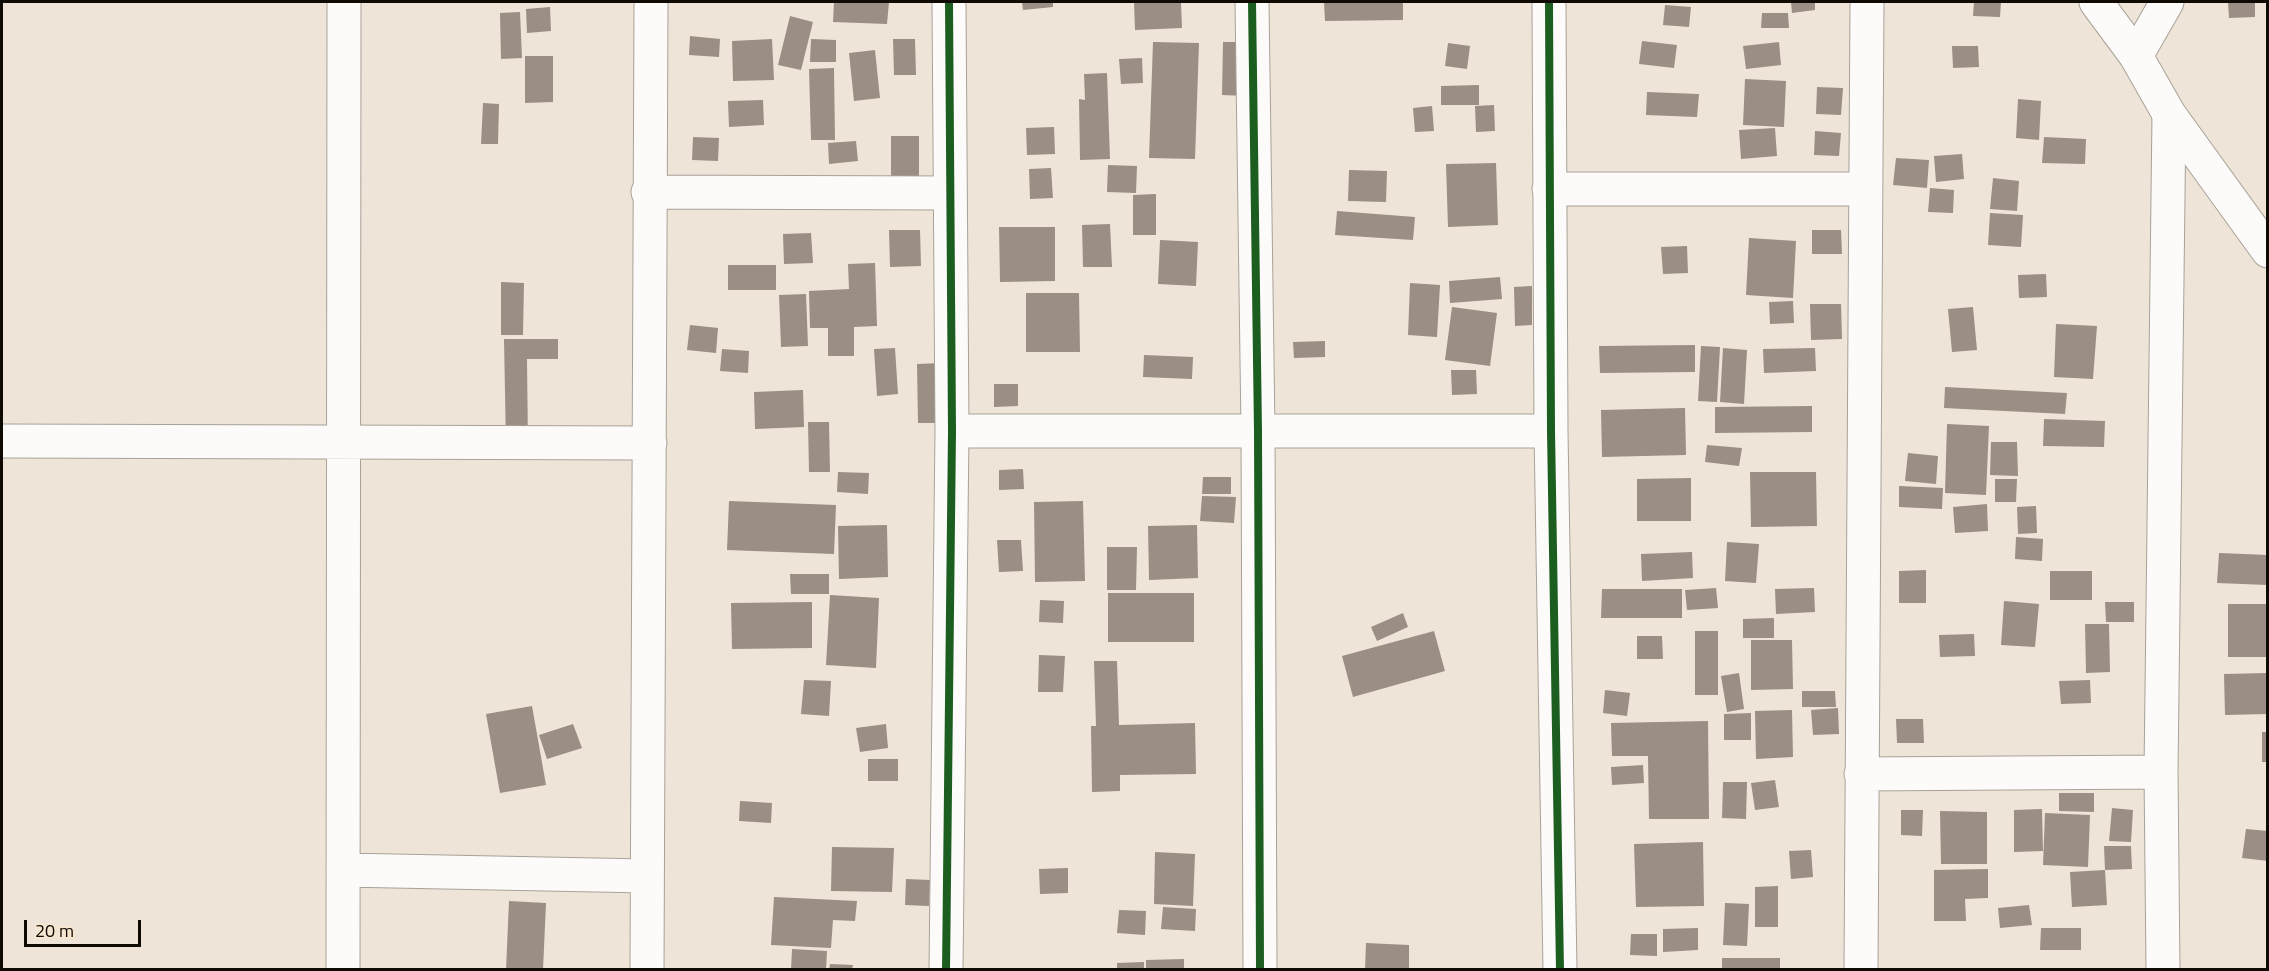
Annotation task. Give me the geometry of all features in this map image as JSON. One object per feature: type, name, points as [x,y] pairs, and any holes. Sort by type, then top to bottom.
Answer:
[{"type":"street","points":[[343,969],[344,2]]},
{"type":"street","points":[[647,969],[650,443],[648,192],[651,2]]},
{"type":"street","points":[[946,969],[952,431],[949,2]]},
{"type":"street","points":[[1252,2],[1258,431],[1260,969]]},
{"type":"street","points":[[1549,2],[1551,431],[1560,969]]},
{"type":"street","points":[[1861,969],[1864,189],[1867,2]]},
{"type":"street","points":[[2096,2],[2136,56],[2169,114],[2268,251]]},
{"type":"street","points":[[2136,56],[2167,2]]},
{"type":"street","points":[[2163,969],[2161,772],[2169,114]]},
{"type":"street","points":[[1549,189],[1864,189]]},
{"type":"street","points":[[648,192],[950,193]]},
{"type":"street","points":[[952,431],[1551,431]]},
{"type":"street","points":[[2,441],[650,443]]},
{"type":"street","points":[[1861,774],[2161,772]]},
{"type":"street","points":[[343,870],[647,876]]},
{"type":"building","points":[[834,2],[889,2],[887,24],[833,22]]},
{"type":"building","points":[[1022,2],[1053,2],[1053,7],[1023,10]]},
{"type":"building","points":[[1134,2],[1181,2],[1182,28],[1135,30]]},
{"type":"building","points":[[1324,2],[1403,2],[1403,20],[1325,21]]},
{"type":"building","points":[[1791,2],[1815,2],[1815,10],[1792,13]]},
{"type":"building","points":[[1974,2],[2001,2],[2000,17],[1973,16]]},
{"type":"building","points":[[2228,2],[2255,2],[2255,17],[2229,18]]},
{"type":"building","points":[[1665,5],[1691,7],[1689,27],[1663,25]]},
{"type":"building","points":[[550,7],[551,31],[527,33],[526,9]]},
{"type":"building","points":[[520,12],[522,58],[501,59],[500,13]]},
{"type":"building","points":[[1762,13],[1788,13],[1789,28],[1761,28]]},
{"type":"building","points":[[790,16],[813,22],[801,70],[778,65]]},
{"type":"building","points":[[690,36],[720,39],[719,57],[689,55]]},
{"type":"building","points":[[772,39],[774,80],[733,81],[732,41]]},
{"type":"building","points":[[811,39],[836,40],[836,62],[810,62]]},
{"type":"building","points":[[893,39],[915,39],[916,75],[894,75]]},
{"type":"building","points":[[1642,41],[1677,45],[1674,68],[1639,64]]},
{"type":"building","points":[[1153,42],[1199,43],[1195,159],[1149,158]]},
{"type":"building","points":[[1223,42],[1249,42],[1247,96],[1222,95]]},
{"type":"building","points":[[1779,42],[1781,65],[1746,69],[1743,46]]},
{"type":"building","points":[[1448,43],[1470,46],[1467,69],[1445,66]]},
{"type":"building","points":[[1952,46],[1978,46],[1979,67],[1953,68]]},
{"type":"building","points":[[875,50],[880,98],[854,101],[849,53]]},
{"type":"building","points":[[525,56],[553,56],[553,102],[525,103]]},
{"type":"building","points":[[1142,58],[1143,83],[1121,84],[1119,59]]},
{"type":"building","points":[[834,68],[835,140],[811,140],[809,69]]},
{"type":"building","points":[[1107,73],[1110,159],[1080,160],[1079,99],[1085,100],[1084,74]]},
{"type":"building","points":[[1745,79],[1786,81],[1784,127],[1743,125]]},
{"type":"building","points":[[1479,85],[1479,105],[1441,105],[1441,86]]},
{"type":"building","points":[[1817,87],[1843,88],[1841,115],[1816,114]]},
{"type":"building","points":[[1647,92],[1699,94],[1697,117],[1646,115]]},
{"type":"building","points":[[2018,99],[2041,101],[2039,140],[2016,138]]},
{"type":"building","points":[[763,100],[764,125],[729,127],[728,101]]},
{"type":"building","points":[[483,103],[499,104],[498,144],[481,144]]},
{"type":"building","points":[[1494,105],[1495,131],[1476,132],[1475,106]]},
{"type":"building","points":[[1432,106],[1434,131],[1415,132],[1413,108]]},
{"type":"building","points":[[1054,127],[1055,154],[1027,155],[1026,128]]},
{"type":"building","points":[[1775,128],[1777,156],[1741,159],[1739,130]]},
{"type":"building","points":[[1815,131],[1841,133],[1839,156],[1814,155]]},
{"type":"building","points":[[891,136],[919,136],[919,188],[891,188]]},
{"type":"building","points":[[693,137],[719,138],[718,161],[692,160]]},
{"type":"building","points":[[2044,137],[2086,139],[2085,164],[2042,163]]},
{"type":"building","points":[[856,141],[858,161],[829,164],[828,143]]},
{"type":"building","points":[[1962,154],[1964,179],[1936,182],[1934,156]]},
{"type":"building","points":[[1896,158],[1929,160],[1927,188],[1893,185]]},
{"type":"building","points":[[1496,163],[1498,225],[1448,227],[1446,164]]},
{"type":"building","points":[[1108,165],[1137,166],[1136,193],[1107,192]]},
{"type":"building","points":[[1051,168],[1053,198],[1030,199],[1029,169]]},
{"type":"building","points":[[1349,170],[1387,171],[1386,202],[1348,201]]},
{"type":"building","points":[[1993,178],[2019,181],[2017,211],[1990,209]]},
{"type":"building","points":[[1930,188],[1954,190],[1953,213],[1928,212]]},
{"type":"building","points":[[1156,194],[1156,235],[1133,235],[1133,195]]},
{"type":"building","points":[[1337,211],[1415,217],[1413,240],[1335,235]]},
{"type":"building","points":[[1990,213],[2023,215],[2021,247],[1988,245]]},
{"type":"building","points":[[1110,224],[1112,267],[1083,267],[1082,225]]},
{"type":"building","points":[[999,227],[1055,227],[1055,281],[1000,282]]},
{"type":"building","points":[[889,230],[920,230],[921,266],[890,267]]},
{"type":"building","points":[[1812,230],[1841,230],[1842,254],[1812,254]]},
{"type":"building","points":[[811,233],[813,263],[784,264],[783,234]]},
{"type":"building","points":[[1749,238],[1796,241],[1793,298],[1746,295]]},
{"type":"building","points":[[1160,240],[1198,242],[1196,286],[1158,284]]},
{"type":"building","points":[[1687,246],[1688,273],[1663,274],[1661,247]]},
{"type":"building","points":[[875,263],[877,326],[854,327],[854,356],[828,356],[828,328],[810,328],[809,291],[849,289],[848,264]]},
{"type":"building","points":[[728,265],[776,265],[776,290],[728,290]]},
{"type":"building","points":[[2046,274],[2047,297],[2019,298],[2018,275]]},
{"type":"building","points":[[1500,277],[1502,299],[1450,303],[1449,281]]},
{"type":"building","points":[[501,282],[524,283],[523,335],[501,335]]},
{"type":"building","points":[[1410,283],[1440,285],[1437,337],[1408,335]]},
{"type":"building","points":[[1532,286],[1532,325],[1515,326],[1514,287]]},
{"type":"building","points":[[1026,293],[1079,293],[1080,352],[1026,352]]},
{"type":"building","points":[[806,294],[808,346],[781,347],[779,295]]},
{"type":"building","points":[[1793,301],[1794,323],[1770,324],[1769,302]]},
{"type":"building","points":[[1810,304],[1841,304],[1842,339],[1811,340]]},
{"type":"building","points":[[1452,307],[1497,313],[1490,366],[1445,360]]},
{"type":"building","points":[[1973,307],[1977,350],[1952,352],[1948,309]]},
{"type":"building","points":[[2056,324],[2097,326],[2093,379],[2054,377]]},
{"type":"building","points":[[690,325],[718,328],[716,353],[687,350]]},
{"type":"building","points":[[504,339],[558,339],[558,359],[527,359],[528,446],[506,446]]},
{"type":"building","points":[[1325,341],[1325,357],[1294,358],[1293,342]]},
{"type":"building","points":[[1695,345],[1695,372],[1600,373],[1599,346]]},
{"type":"building","points":[[1701,346],[1720,347],[1717,402],[1698,401]]},
{"type":"building","points":[[895,348],[898,394],[877,396],[874,349]]},
{"type":"building","points":[[1723,348],[1747,350],[1744,404],[1720,402]]},
{"type":"building","points":[[1815,348],[1816,371],[1764,373],[1763,349]]},
{"type":"building","points":[[722,349],[749,351],[748,373],[720,371]]},
{"type":"building","points":[[1144,355],[1193,357],[1192,379],[1143,377]]},
{"type":"building","points":[[941,363],[942,423],[918,423],[917,364]]},
{"type":"building","points":[[1451,370],[1476,370],[1477,394],[1452,395]]},
{"type":"building","points":[[994,384],[1018,384],[1018,406],[994,407]]},
{"type":"building","points":[[1945,387],[2067,393],[2065,414],[1944,408]]},
{"type":"building","points":[[803,390],[804,427],[755,429],[754,392]]},
{"type":"building","points":[[1812,406],[1812,432],[1715,433],[1715,407]]},
{"type":"building","points":[[1685,408],[1686,455],[1602,457],[1601,410]]},
{"type":"building","points":[[2044,419],[2105,421],[2104,447],[2043,446]]},
{"type":"building","points":[[808,422],[829,422],[830,472],[809,472]]},
{"type":"building","points":[[1947,424],[1989,426],[1986,495],[1945,493]]},
{"type":"building","points":[[1991,442],[2017,442],[2018,476],[1990,475]]},
{"type":"building","points":[[1707,445],[1742,448],[1739,466],[1705,462]]},
{"type":"building","points":[[1908,453],[1938,456],[1936,484],[1905,481]]},
{"type":"building","points":[[1023,469],[1024,489],[999,490],[999,470]]},
{"type":"building","points":[[838,472],[869,473],[868,494],[837,492]]},
{"type":"building","points":[[1750,472],[1816,472],[1817,526],[1751,527]]},
{"type":"building","points":[[1203,477],[1231,477],[1231,494],[1202,494]]},
{"type":"building","points":[[1691,478],[1691,521],[1637,521],[1637,479]]},
{"type":"building","points":[[1995,479],[2017,479],[2016,502],[1995,502]]},
{"type":"building","points":[[1899,486],[1943,488],[1942,509],[1899,507]]},
{"type":"building","points":[[1202,496],[1236,497],[1234,523],[1200,521]]},
{"type":"building","points":[[729,501],[836,505],[834,554],[727,550]]},
{"type":"building","points":[[1083,501],[1085,581],[1035,582],[1034,502]]},
{"type":"building","points":[[1987,504],[1988,531],[1955,533],[1953,507]]},
{"type":"building","points":[[2036,506],[2037,533],[2018,534],[2017,507]]},
{"type":"building","points":[[887,525],[888,577],[839,579],[838,526]]},
{"type":"building","points":[[1197,525],[1198,578],[1149,580],[1148,526]]},
{"type":"building","points":[[2016,537],[2043,539],[2042,561],[2015,559]]},
{"type":"building","points":[[997,540],[1021,540],[1023,571],[999,572]]},
{"type":"building","points":[[1727,542],[1759,544],[1756,583],[1725,581]]},
{"type":"building","points":[[1107,547],[1137,547],[1136,590],[1107,590]]},
{"type":"building","points":[[1692,552],[1693,578],[1642,581],[1641,554]]},
{"type":"building","points":[[2219,553],[2268,555],[2268,585],[2217,583]]},
{"type":"building","points":[[1926,570],[1926,603],[1899,603],[1899,571]]},
{"type":"building","points":[[2050,571],[2092,571],[2092,600],[2050,600]]},
{"type":"building","points":[[790,574],[829,574],[829,594],[791,594]]},
{"type":"building","points":[[1716,588],[1718,608],[1687,610],[1685,590]]},
{"type":"building","points":[[1814,588],[1815,612],[1776,614],[1775,589]]},
{"type":"building","points":[[1602,589],[1682,589],[1682,618],[1601,618]]},
{"type":"building","points":[[1108,593],[1194,593],[1194,642],[1108,642]]},
{"type":"building","points":[[830,595],[879,598],[876,668],[826,665]]},
{"type":"building","points":[[1040,600],[1064,601],[1063,623],[1039,622]]},
{"type":"building","points":[[2004,601],[2039,604],[2035,647],[2001,645]]},
{"type":"building","points":[[812,602],[812,648],[732,649],[731,603]]},
{"type":"building","points":[[2105,602],[2134,602],[2134,622],[2106,622]]},
{"type":"building","points":[[2228,604],[2268,604],[2268,657],[2228,657]]},
{"type":"building","points":[[1403,613],[1408,627],[1377,641],[1371,627]]},
{"type":"building","points":[[1774,618],[1774,638],[1743,638],[1743,619]]},
{"type":"building","points":[[2085,624],[2109,624],[2110,672],[2086,673]]},
{"type":"building","points":[[1434,631],[1445,671],[1353,697],[1342,656]]},
{"type":"building","points":[[1695,631],[1718,631],[1718,695],[1695,695]]},
{"type":"building","points":[[1974,634],[1975,656],[1940,657],[1939,635]]},
{"type":"building","points":[[1637,636],[1662,636],[1663,659],[1637,659]]},
{"type":"building","points":[[1751,640],[1792,640],[1793,689],[1751,690]]},
{"type":"building","points":[[1039,655],[1065,656],[1063,692],[1038,692]]},
{"type":"building","points":[[1094,661],[1117,661],[1119,725],[1195,723],[1196,774],[1120,775],[1120,791],[1092,792],[1091,726],[1096,726]]},
{"type":"building","points":[[1739,673],[1744,709],[1727,712],[1721,676]]},
{"type":"building","points":[[2268,673],[2268,714],[2225,715],[2224,674]]},
{"type":"building","points":[[804,680],[831,681],[829,716],[801,714]]},
{"type":"building","points":[[2090,680],[2091,703],[2061,704],[2059,681]]},
{"type":"building","points":[[1605,690],[1630,693],[1627,716],[1603,713]]},
{"type":"building","points":[[1802,691],[1835,691],[1836,707],[1802,707]]},
{"type":"building","points":[[532,706],[546,785],[500,793],[486,714]]},
{"type":"building","points":[[1838,708],[1839,734],[1813,735],[1811,710]]},
{"type":"building","points":[[1792,710],[1793,757],[1756,759],[1755,711]]},
{"type":"building","points":[[1751,713],[1751,740],[1724,740],[1724,714]]},
{"type":"building","points":[[1896,719],[1923,719],[1924,743],[1897,743]]},
{"type":"building","points":[[1708,721],[1709,819],[1649,819],[1648,756],[1612,756],[1611,723]]},
{"type":"building","points":[[573,724],[582,748],[547,759],[539,735]]},
{"type":"building","points":[[886,724],[888,748],[860,752],[856,728]]},
{"type":"building","points":[[2262,732],[2268,732],[2268,762],[2262,762]]},
{"type":"building","points":[[868,759],[898,759],[898,781],[868,781]]},
{"type":"building","points":[[1643,765],[1644,783],[1612,785],[1611,767]]},
{"type":"building","points":[[1775,780],[1779,807],[1755,810],[1751,783]]},
{"type":"building","points":[[1723,782],[1747,782],[1746,819],[1722,818]]},
{"type":"building","points":[[2059,793],[2094,793],[2094,812],[2059,811]]},
{"type":"building","points":[[740,801],[772,803],[771,823],[739,821]]},
{"type":"building","points":[[2112,808],[2133,810],[2131,842],[2109,841]]},
{"type":"building","points":[[2042,809],[2043,851],[2014,852],[2014,810]]},
{"type":"building","points":[[1901,810],[1923,810],[1922,836],[1901,835]]},
{"type":"building","points":[[1940,811],[1987,812],[1987,864],[1941,864]]},
{"type":"building","points":[[2045,813],[2090,815],[2088,867],[2043,865]]},
{"type":"building","points":[[2246,829],[2268,831],[2268,861],[2242,858]]},
{"type":"building","points":[[1703,842],[1704,906],[1636,907],[1634,844]]},
{"type":"building","points":[[2104,846],[2131,846],[2132,869],[2105,870]]},
{"type":"building","points":[[832,847],[894,848],[892,892],[831,891]]},
{"type":"building","points":[[1811,850],[1813,877],[1791,879],[1789,851]]},
{"type":"building","points":[[1155,852],[1195,854],[1193,906],[1154,904]]},
{"type":"building","points":[[1068,868],[1068,893],[1040,894],[1039,869]]},
{"type":"building","points":[[1988,869],[1988,898],[1965,899],[1966,921],[1934,921],[1934,870]]},
{"type":"building","points":[[2105,870],[2107,905],[2072,907],[2070,872]]},
{"type":"building","points":[[906,879],[930,880],[929,906],[905,905]]},
{"type":"building","points":[[1778,886],[1778,927],[1755,927],[1755,887]]},
{"type":"building","points":[[774,897],[857,901],[855,921],[833,920],[831,948],[771,945]]},
{"type":"building","points":[[509,901],[546,903],[543,970],[506,970]]},
{"type":"building","points":[[1725,903],[1749,904],[1747,946],[1723,945]]},
{"type":"building","points":[[2029,905],[2032,925],[2000,928],[1998,908]]},
{"type":"building","points":[[1163,907],[1196,909],[1195,931],[1161,929]]},
{"type":"building","points":[[1119,910],[1146,911],[1145,935],[1117,933]]},
{"type":"building","points":[[1698,928],[1698,950],[1663,952],[1663,929]]},
{"type":"building","points":[[2041,928],[2081,928],[2081,950],[2040,950]]},
{"type":"building","points":[[1631,934],[1657,934],[1657,956],[1630,955]]},
{"type":"building","points":[[1366,943],[1409,945],[1409,970],[1365,970]]},
{"type":"building","points":[[792,949],[827,951],[826,970],[791,970]]},
{"type":"building","points":[[1722,958],[1780,958],[1780,970],[1722,970]]},
{"type":"building","points":[[1184,959],[1184,970],[1146,970],[1146,960]]},
{"type":"building","points":[[1144,962],[1144,970],[1117,970],[1117,963]]},
{"type":"building","points":[[830,964],[853,965],[852,970],[829,970]]},
{"type":"cycle path","points":[[946,970],[952,431],[949,2]]},
{"type":"cycle path","points":[[1252,2],[1258,431],[1260,970]]},
{"type":"cycle path","points":[[1549,2],[1551,431],[1560,970]]}]
